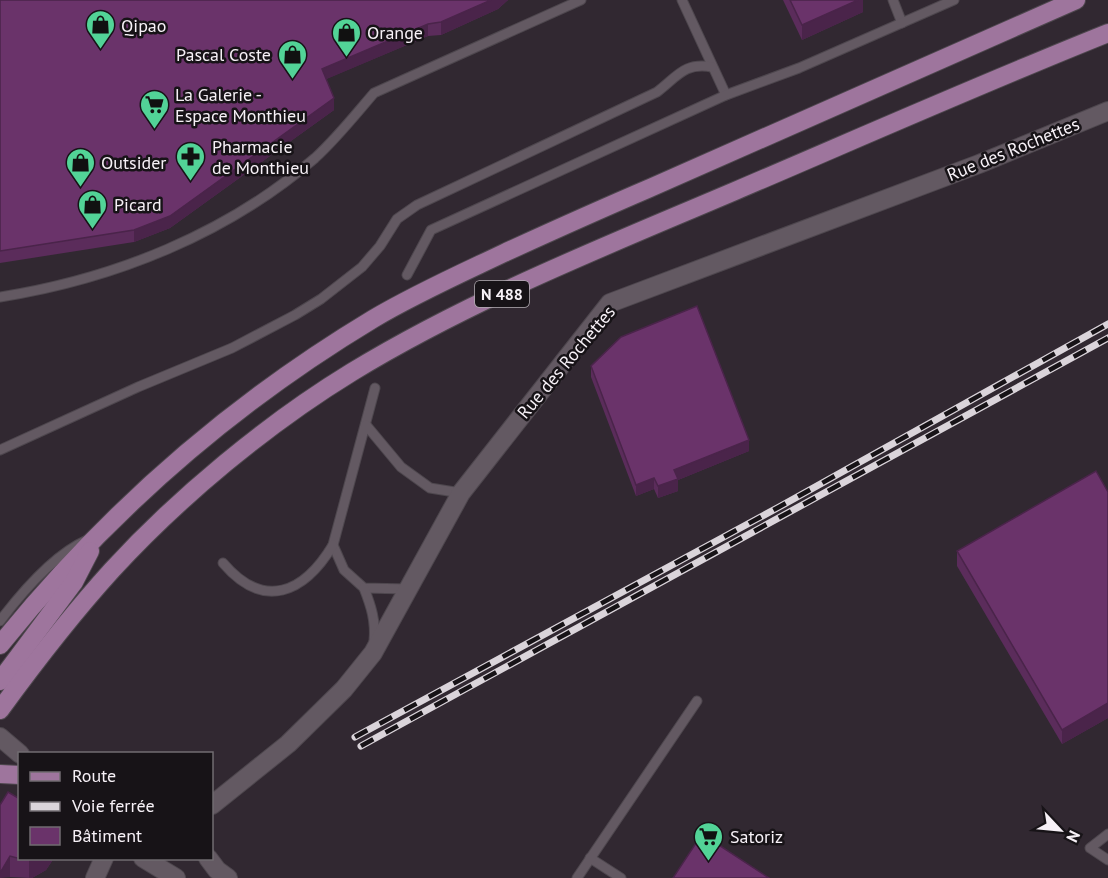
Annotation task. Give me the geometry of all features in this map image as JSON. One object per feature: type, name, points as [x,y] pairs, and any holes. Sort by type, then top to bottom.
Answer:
[{"type":"main road","name":"N 488","points":[[0,645],[61,573],[155,480],[248,403],[365,324],[434,286],[586,216],[1076,0]]},
{"type":"main road","name":"N 488","points":[[0,710],[110,571],[156,524],[253,442],[348,374],[395,346],[545,273],[1004,75],[1108,33]]},
{"type":"main road","points":[[0,681],[74,582],[97,536]]},
{"type":"main road","points":[[0,774],[18,775]]},
{"type":"street","name":"Rue des Rochettes","points":[[213,805],[288,744],[344,688],[374,653],[461,494],[610,303],[979,164],[1108,111]]},
{"type":"street","points":[[0,737],[18,752]]},
{"type":"street","points":[[95,878],[104,860]]},
{"type":"street","points":[[146,860],[176,878]]},
{"type":"street","points":[[210,860],[217,870],[228,878]]},
{"type":"lane","points":[[0,297],[91,278],[138,261],[229,219],[271,192],[316,157],[374,93],[581,0]]},
{"type":"lane","points":[[682,0],[711,68],[726,95]]},
{"type":"lane","points":[[892,0],[902,23]]},
{"type":"lane","points":[[407,275],[430,230],[726,95],[769,80],[954,0]]},
{"type":"lane","points":[[0,450],[138,387],[232,348],[278,325],[321,300],[362,267],[380,246],[397,219],[417,205],[657,92],[687,68],[699,65],[711,68]]},
{"type":"lane","points":[[223,563],[249,586],[267,590],[286,589],[298,585],[321,565],[333,545],[375,388]]},
{"type":"lane","points":[[366,425],[401,467],[430,488],[461,494]]},
{"type":"lane","points":[[0,621],[58,558],[76,545],[97,536]]},
{"type":"lane","points":[[333,545],[344,570],[364,588],[372,609],[375,628],[374,653]]},
{"type":"lane","points":[[364,588],[410,589]]},
{"type":"lane","points":[[577,878],[697,701]]},
{"type":"lane","points":[[1108,834],[1090,848],[1108,860]]},
{"type":"lane","points":[[590,858],[621,878]]},
{"type":"building","name":"La Galerie - Espace Monthieu","points":[[0,0],[491,0],[322,69],[334,98],[170,216],[134,230],[0,251]]},
{"type":"building","points":[[790,0],[858,0],[802,25]]},
{"type":"building","points":[[697,306],[749,440],[674,470],[678,479],[658,486],[654,478],[636,485],[591,366],[621,337]]},
{"type":"building","points":[[1096,471],[1108,492],[1108,703],[1062,730],[957,551]]},
{"type":"building","points":[[8,792],[18,798],[18,858],[10,856],[0,873],[0,805]]},
{"type":"building","points":[[702,834],[769,878],[673,878]]},
{"type":"railway","points":[[355,737],[779,507],[1108,324]]},
{"type":"railway","points":[[361,746],[1108,338]]},
{"type":"place","name":"Qipao","points":[[100,50]]},
{"type":"place","name":"Orange","points":[[346,58]]},
{"type":"place","name":"Pascal Coste","points":[[292,80]]},
{"type":"place","name":"La Galerie - Espace Monthieu","points":[[154,130]]},
{"type":"place","name":"Pharmacie de Monthieu","points":[[191,182]]},
{"type":"place","name":"Outsider","points":[[80,188]]},
{"type":"place","name":"Picard","points":[[93,230]]},
{"type":"place","name":"Satoriz","points":[[709,862]]}]
